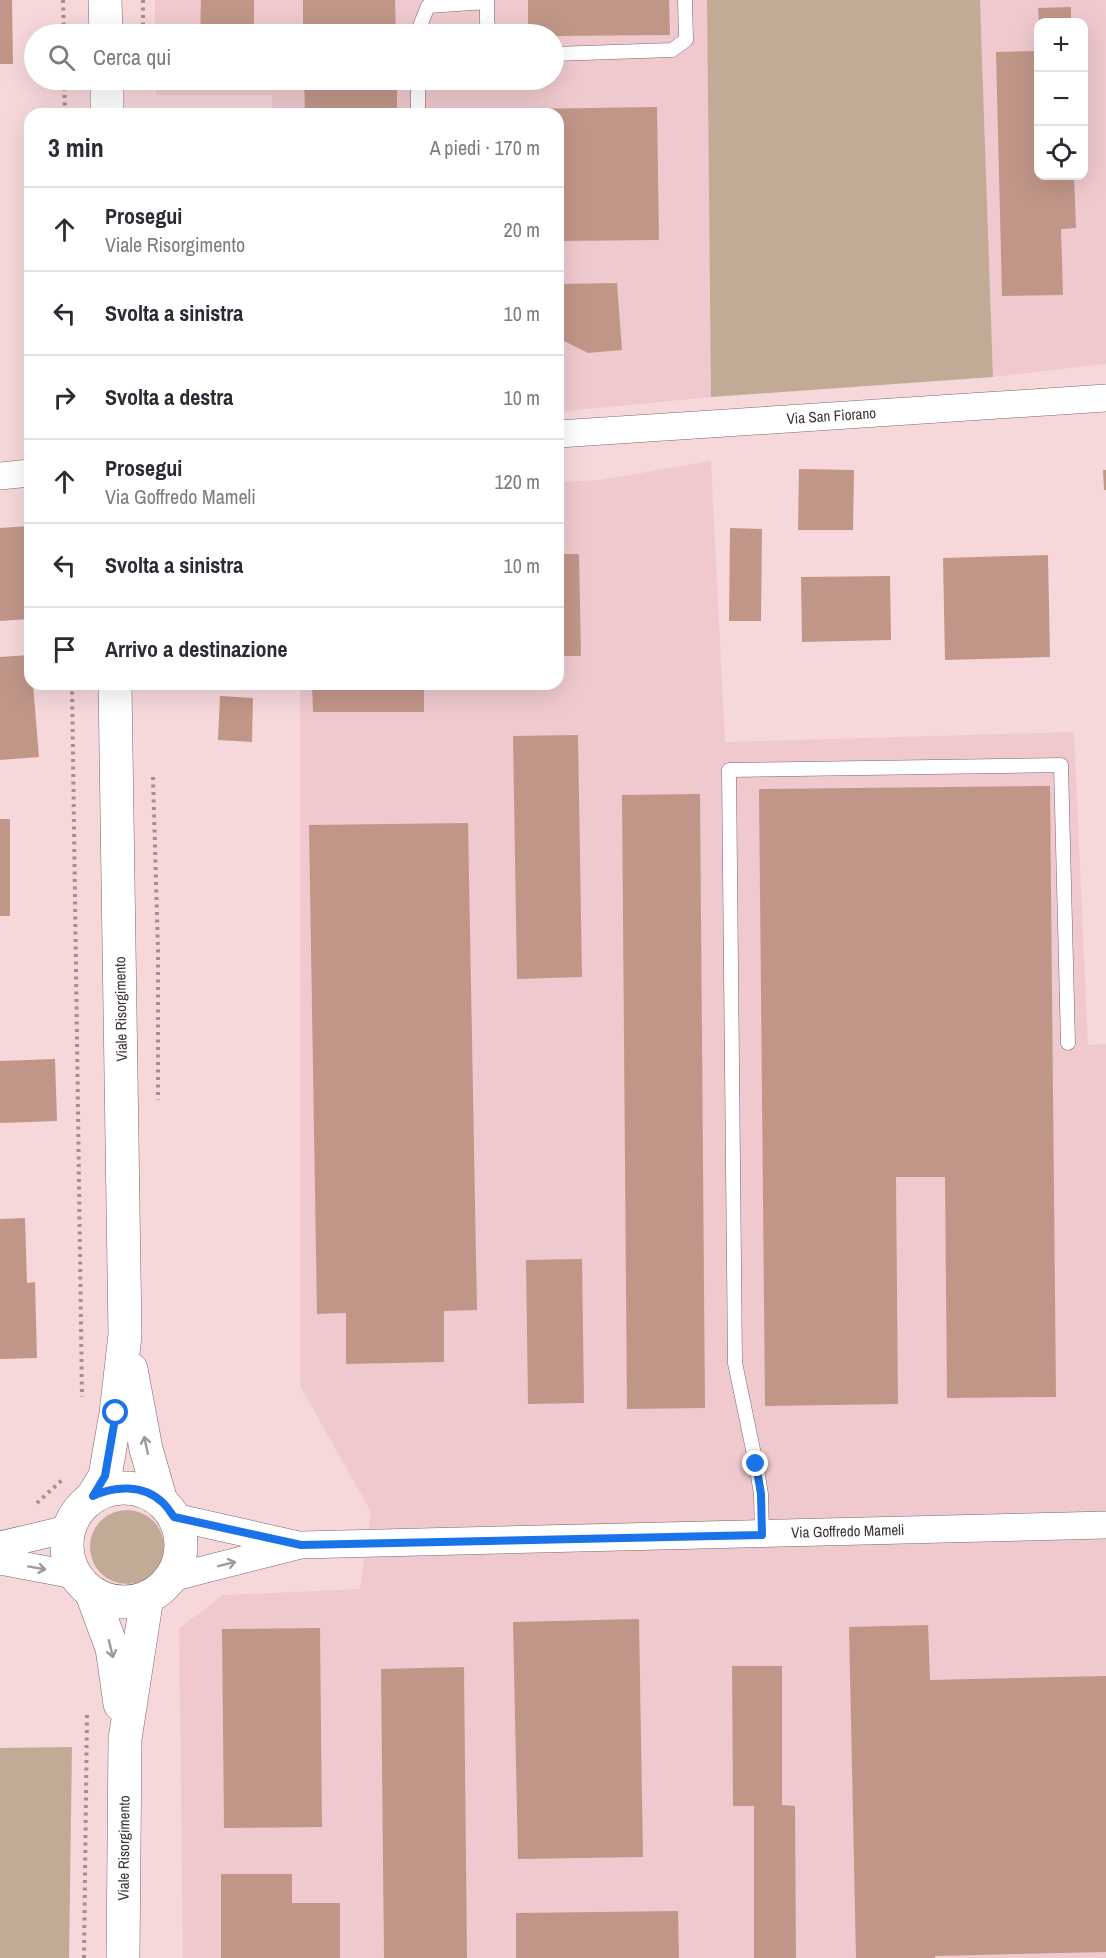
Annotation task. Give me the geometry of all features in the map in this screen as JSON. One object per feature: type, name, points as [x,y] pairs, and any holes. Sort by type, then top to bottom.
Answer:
[{"type":"street","points":[[105,0],[106,24]]},
{"type":"street","points":[[107,90],[107,108]]},
{"type":"street","name":"Via San Fiorano","points":[[564,434],[1106,398]]},
{"type":"street","points":[[0,477],[24,474]]},
{"type":"street","name":"Viale Risorgimento","points":[[93,1496],[105,1476],[116,1413],[125,1335],[115,690]]},
{"type":"street","name":"Viale Risorgimento","points":[[125,1335],[146,1449],[168,1509]]},
{"type":"street","points":[[0,1561],[83,1584],[120,1602],[159,1588],[179,1560],[181,1550],[179,1530],[168,1509],[149,1494],[124,1487],[93,1496],[78,1510],[68,1529],[66,1549],[83,1584]]},
{"type":"street","name":"Via Goffredo Mameli","points":[[168,1509],[301,1545]]},
{"type":"street","name":"Via Goffredo Mameli","points":[[159,1588],[301,1545],[1106,1525]]},
{"type":"street","points":[[0,1545],[68,1529]]},
{"type":"street","name":"Viale Risorgimento","points":[[83,1584],[112,1648],[125,1739],[123,1958]]},
{"type":"street","name":"Viale Risorgimento","points":[[125,1739],[159,1588]]},
{"type":"lane","points":[[564,54],[672,50],[686,40],[685,0]]},
{"type":"lane","points":[[421,24],[428,6],[487,1],[488,24]]},
{"type":"lane","points":[[418,90],[418,108]]},
{"type":"lane","points":[[762,1535],[761,1494],[735,1363],[729,770],[1061,765],[1068,1043]]},
{"type":"path","points":[[63,0],[64,24]]},
{"type":"path","points":[[143,0],[143,24]]},
{"type":"path","points":[[64,90],[65,108]]},
{"type":"path","points":[[72,690],[82,1403]]},
{"type":"path","points":[[153,771],[158,950],[158,1110]]},
{"type":"path","points":[[30,1506],[40,1502],[65,1477]]},
{"type":"path","points":[[84,1958],[87,1711]]},
{"type":"shaded area","points":[[155,0],[707,0],[711,397],[564,411],[564,108],[273,108],[272,95],[156,95],[156,90],[564,90],[564,24],[155,24]]},
{"type":"shaded area","points":[[707,0],[980,0],[993,377],[711,397]]},
{"type":"shaded area","points":[[980,0],[1106,0],[1106,364],[993,377]]},
{"type":"shaded area","points":[[711,461],[725,742],[1074,732],[1088,1045],[1106,1044],[1106,1958],[183,1958],[179,1628],[223,1595],[360,1589],[371,1512],[300,1386],[300,690],[564,690],[564,482],[600,480]]},
{"type":"shaded area","points":[[127,1510],[141,1513],[153,1521],[161,1533],[164,1547],[161,1561],[153,1573],[141,1581],[127,1584],[113,1581],[101,1573],[93,1561],[90,1547],[93,1533],[101,1521],[113,1513]]},
{"type":"shaded area","points":[[72,1747],[69,1958],[0,1958],[0,1748]]},
{"type":"building","points":[[0,0],[12,0],[13,64],[0,64]]},
{"type":"building","points":[[201,0],[254,0],[254,24],[200,24]]},
{"type":"building","points":[[303,0],[395,0],[396,24],[303,24]]},
{"type":"building","points":[[528,0],[669,0],[670,35],[564,36],[564,24],[528,24]]},
{"type":"building","points":[[1071,7],[1071,18],[1039,18],[1038,8]]},
{"type":"building","points":[[1034,51],[1034,180],[1074,180],[1076,228],[1061,229],[1063,295],[1002,296],[996,52]]},
{"type":"building","points":[[304,90],[397,90],[397,108],[305,108]]},
{"type":"building","points":[[657,107],[659,240],[564,241],[564,108]]},
{"type":"building","points":[[617,283],[622,350],[588,353],[564,341],[564,284]]},
{"type":"building","points":[[799,469],[854,470],[853,530],[798,530]]},
{"type":"building","points":[[1103,470],[1106,470],[1106,490],[1104,490]]},
{"type":"building","points":[[24,526],[24,619],[0,621],[0,528]]},
{"type":"building","points":[[730,528],[762,529],[761,621],[729,621]]},
{"type":"building","points":[[564,554],[579,554],[581,656],[564,656]]},
{"type":"building","points":[[1048,555],[1050,657],[945,660],[943,558]]},
{"type":"building","points":[[890,576],[891,640],[802,642],[801,577]]},
{"type":"building","points":[[24,655],[24,690],[33,690],[39,757],[0,760],[0,657]]},
{"type":"building","points":[[312,690],[424,690],[424,712],[313,712]]},
{"type":"building","points":[[220,696],[253,698],[252,742],[218,740]]},
{"type":"building","points":[[578,735],[582,977],[517,979],[513,736]]},
{"type":"building","points":[[1050,786],[1056,1397],[947,1398],[945,1177],[896,1177],[898,1404],[765,1406],[759,789]]},
{"type":"building","points":[[700,794],[705,1408],[627,1409],[622,795]]},
{"type":"building","points":[[0,819],[10,819],[10,916],[0,916]]},
{"type":"building","points":[[468,823],[477,1310],[444,1311],[444,1362],[346,1364],[346,1313],[317,1314],[309,825]]},
{"type":"building","points":[[55,1059],[57,1121],[0,1123],[0,1061]]},
{"type":"building","points":[[25,1218],[27,1283],[35,1282],[37,1358],[0,1359],[0,1219]]},
{"type":"building","points":[[582,1259],[584,1403],[528,1404],[526,1260]]},
{"type":"building","points":[[639,1619],[643,1857],[518,1859],[513,1622]]},
{"type":"building","points":[[928,1625],[930,1680],[1106,1676],[1106,1952],[935,1956],[935,1958],[856,1958],[849,1627]]},
{"type":"building","points":[[320,1628],[322,1827],[224,1828],[222,1629]]},
{"type":"building","points":[[732,1666],[782,1666],[782,1805],[795,1806],[796,1958],[754,1958],[754,1806],[733,1806]]},
{"type":"building","points":[[464,1667],[467,1958],[384,1958],[381,1669]]},
{"type":"building","points":[[221,1874],[292,1874],[292,1903],[340,1903],[340,1958],[221,1958]]},
{"type":"building","points":[[678,1911],[679,1958],[516,1958],[516,1913]]},
{"type":"route","points":[[116,1413],[105,1476],[93,1496],[124,1487],[149,1494],[162,1501],[174,1517],[301,1545],[762,1535],[761,1494],[756,1464]]}]
